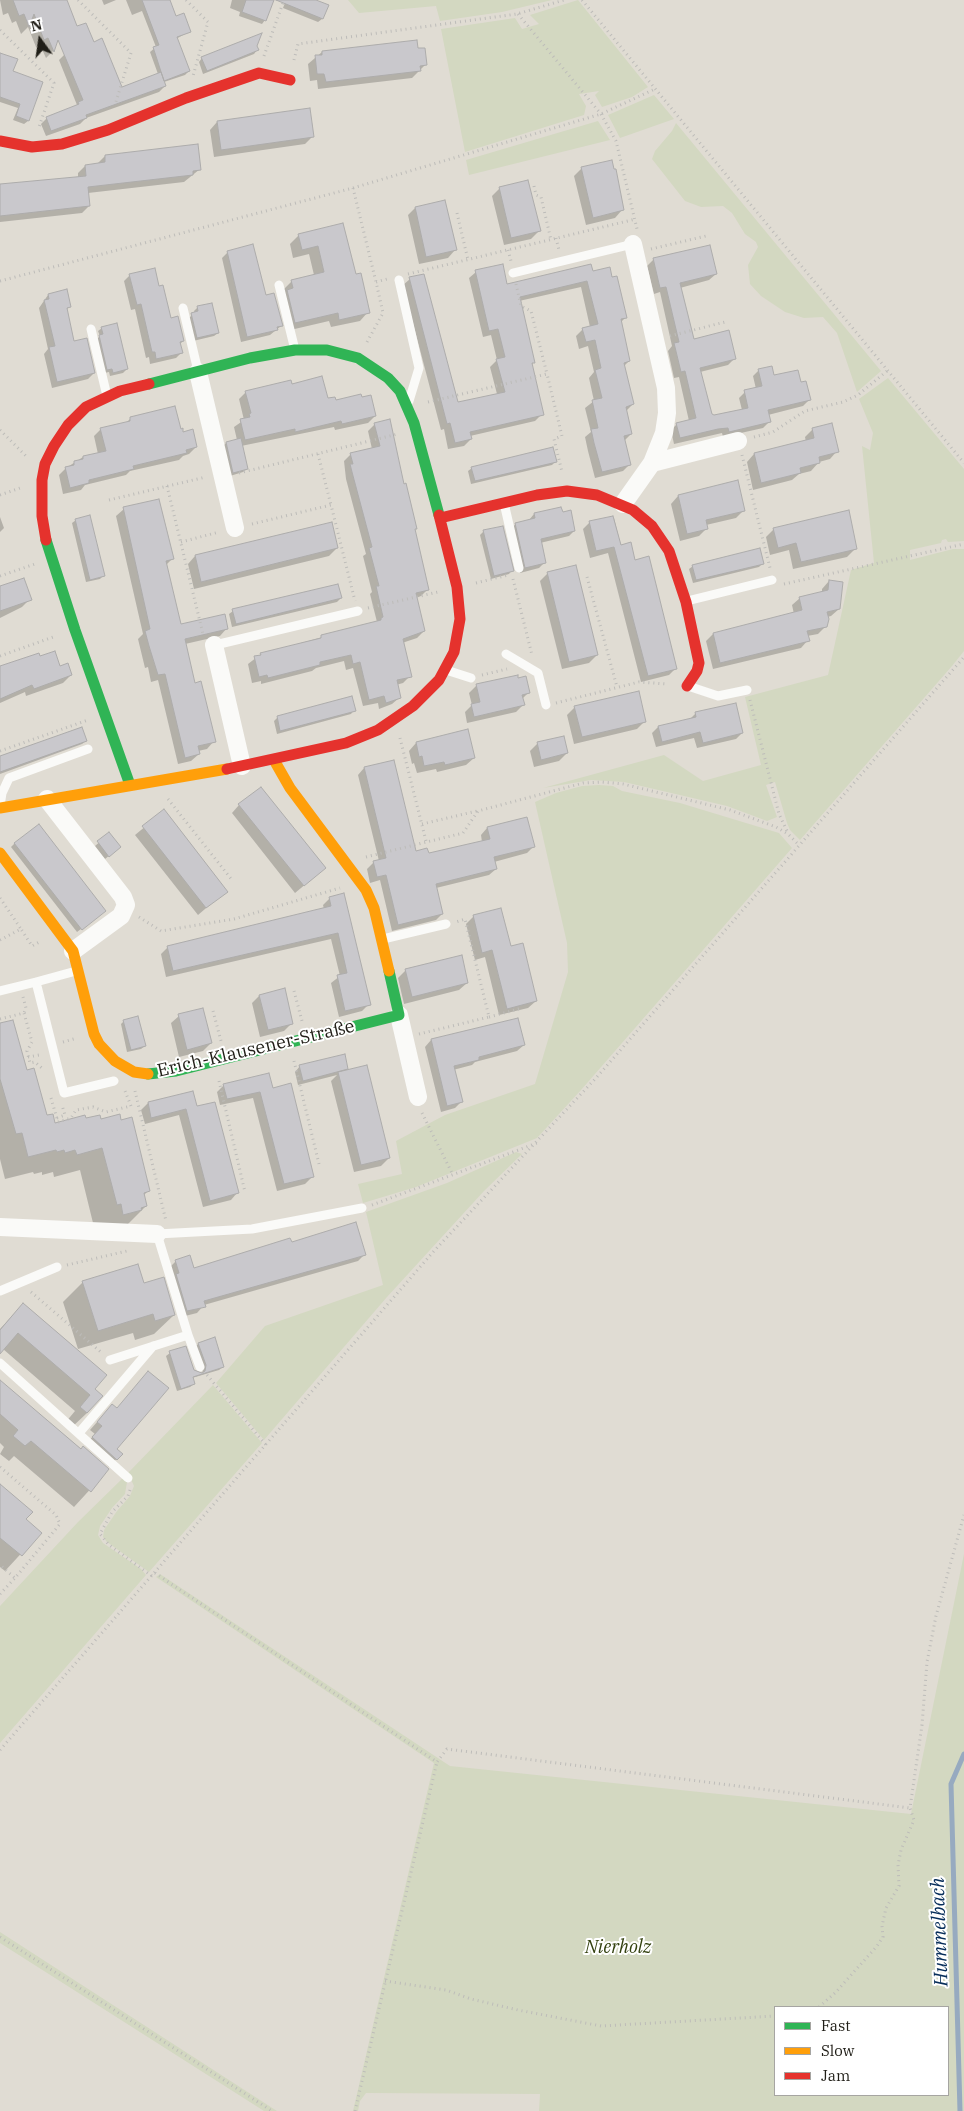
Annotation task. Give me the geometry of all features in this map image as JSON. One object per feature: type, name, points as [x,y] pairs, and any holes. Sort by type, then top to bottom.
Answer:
[{"type":"street","points":[[0,141],[32,147],[62,144],[108,130],[186,98],[259,73],[290,80]]},
{"type":"street","points":[[623,504],[652,463],[664,433],[667,413],[666,388],[634,248]]},
{"type":"street","points":[[0,807],[47,800],[274,760],[360,738],[378,730],[395,718],[429,691],[446,670],[454,652],[460,619],[457,587],[416,430],[400,391],[388,378],[358,358],[327,350],[295,350],[250,358],[134,387],[107,396],[86,407],[68,424],[45,464],[42,516],[51,558],[130,785]]},
{"type":"street","points":[[198,372],[235,528]]},
{"type":"street","points":[[652,463],[738,441]]},
{"type":"street","points":[[440,518],[504,502],[567,491],[597,495],[623,504],[643,517],[660,536],[675,567],[686,602],[699,663],[697,671],[687,686]]},
{"type":"street","points":[[210,646],[242,766]]},
{"type":"street","points":[[274,760],[290,788],[366,890],[374,908],[418,1098]]},
{"type":"street","points":[[47,800],[123,897],[126,908],[121,916],[73,951]]},
{"type":"street","name":"Erich-Klausener-Straße","points":[[0,853],[60,931],[73,951],[94,1034],[99,1044],[115,1060],[134,1072],[162,1074],[399,1015]]},
{"type":"street","points":[[0,1227],[163,1234]]},
{"type":"lane","points":[[513,273],[634,248]]},
{"type":"lane","points":[[399,278],[419,368],[407,405]]},
{"type":"lane","points":[[278,285],[295,350]]},
{"type":"lane","points":[[183,308],[198,372]]},
{"type":"lane","points":[[90,329],[107,396]]},
{"type":"lane","points":[[504,502],[520,568]]},
{"type":"lane","points":[[686,602],[772,580]]},
{"type":"lane","points":[[210,646],[358,611]]},
{"type":"lane","points":[[506,654],[538,673],[546,705]]},
{"type":"lane","points":[[446,670],[471,678]]},
{"type":"lane","points":[[687,686],[718,696],[748,690]]},
{"type":"lane","points":[[0,807],[2,793],[9,778],[88,749]]},
{"type":"lane","points":[[381,940],[446,924]]},
{"type":"lane","points":[[0,991],[79,971]]},
{"type":"lane","points":[[36,982],[64,1094],[114,1081]]},
{"type":"lane","points":[[200,1367],[188,1334],[163,1234],[252,1229],[362,1208]]},
{"type":"lane","points":[[0,1291],[57,1266]]},
{"type":"lane","points":[[110,1360],[188,1334]]},
{"type":"lane","points":[[79,1433],[153,1346]]},
{"type":"lane","points":[[0,1363],[128,1478]]},
{"type":"path","points":[[78,0],[131,52],[108,130]]},
{"type":"path","points":[[186,0],[208,22],[186,98]]},
{"type":"path","points":[[259,73],[284,0]]},
{"type":"path","points":[[290,80],[298,44],[518,14],[564,0]]},
{"type":"path","points":[[582,0],[964,463]]},
{"type":"path","points":[[518,14],[601,114],[616,141],[636,219],[637,228],[634,248],[706,236]]},
{"type":"path","points":[[0,30],[54,83],[32,147]]},
{"type":"path","points":[[0,281],[353,188],[601,114],[655,89]]},
{"type":"path","points":[[534,186],[536,195],[541,197],[551,240]]},
{"type":"path","points":[[353,188],[383,313],[358,358]]},
{"type":"path","points":[[457,213],[468,260]]},
{"type":"path","points":[[376,282],[399,278],[636,219]]},
{"type":"path","points":[[508,250],[521,306],[531,311],[562,436],[554,439],[567,491]]},
{"type":"path","points":[[655,340],[725,322]]},
{"type":"path","points":[[887,371],[858,395],[843,402],[805,412],[773,432],[738,441],[772,580],[777,585],[964,544]]},
{"type":"path","points":[[407,405],[546,374]]},
{"type":"path","points":[[0,430],[30,460],[45,464]]},
{"type":"path","points":[[109,500],[318,454],[416,430]]},
{"type":"path","points":[[318,454],[358,611],[512,574],[536,671]]},
{"type":"path","points":[[167,486],[210,646]]},
{"type":"path","points":[[181,542],[332,505]]},
{"type":"path","points":[[0,576],[51,558]]},
{"type":"path","points":[[587,577],[617,687]]},
{"type":"path","points":[[0,656],[75,630]]},
{"type":"path","points":[[0,1750],[434,1251],[596,1078],[964,657]]},
{"type":"path","points":[[471,678],[523,664]]},
{"type":"path","points":[[546,705],[639,682],[687,686]]},
{"type":"path","points":[[748,690],[779,814],[788,834]]},
{"type":"path","points":[[0,751],[105,714]]},
{"type":"path","points":[[395,718],[426,841]]},
{"type":"path","points":[[154,781],[232,880]]},
{"type":"path","points":[[422,824],[582,783],[602,782],[623,784],[753,817],[788,834],[799,845]]},
{"type":"path","points":[[346,862],[463,833],[478,811]]},
{"type":"path","points":[[126,908],[162,931],[234,919],[360,882]]},
{"type":"path","points":[[0,898],[32,946],[60,931]]},
{"type":"path","points":[[446,924],[466,919],[489,1017]]},
{"type":"path","points":[[0,940],[21,930]]},
{"type":"path","points":[[294,991],[306,1038]]},
{"type":"path","points":[[23,996],[26,1008],[24,1013]]},
{"type":"path","points":[[404,1037],[519,1009]]},
{"type":"path","points":[[213,1011],[244,1192]]},
{"type":"path","points":[[65,1041],[78,1038]]},
{"type":"path","points":[[290,1042],[319,1164]]},
{"type":"path","points":[[28,1057],[39,1055],[40,1058],[48,1056]]},
{"type":"path","points":[[134,1072],[132,1078],[163,1234]]},
{"type":"path","points":[[127,1093],[131,1106]]},
{"type":"path","points":[[418,1098],[422,1112],[453,1175]]},
{"type":"path","points":[[129,1101],[137,1099]]},
{"type":"path","points":[[57,1118],[65,1115],[62,1104]]},
{"type":"path","points":[[362,1208],[537,1142]]},
{"type":"path","points":[[57,1266],[104,1258],[133,1250]]},
{"type":"path","points":[[19,1282],[110,1360]]},
{"type":"path","points":[[200,1367],[266,1445]]},
{"type":"path","points":[[0,1467],[56,1515],[60,1524],[0,1594]]},
{"type":"path","points":[[128,1478],[131,1486],[128,1496],[112,1512],[100,1534],[109,1545],[437,1762]]},
{"type":"path","points":[[820,2006],[848,1980],[883,1937],[882,1926],[886,1908],[899,1886],[898,1865],[901,1850],[914,1820],[910,1808],[922,1726],[927,1662],[936,1616],[964,1515]]},
{"type":"path","points":[[0,1565],[15,1578]]},
{"type":"path","points":[[355,2111],[437,1762],[447,1749],[910,1808]]},
{"type":"path","points":[[0,1936],[272,2111]]},
{"type":"path","points":[[385,1981],[446,1990],[471,1999],[509,2008],[601,2026],[774,2016]]},
{"type":"green space","points":[[348,0],[552,0],[502,12],[440,21],[436,6],[359,13]]},
{"type":"green space","points":[[578,0],[648,87],[632,97],[602,107],[595,95],[599,91],[579,94],[586,106],[584,115],[465,152],[441,29],[515,18],[522,29],[539,24],[530,15]]},
{"type":"green space","points":[[654,95],[674,119],[620,138],[608,115]]},
{"type":"green space","points":[[598,121],[610,140],[469,175],[466,160]]},
{"type":"green space","points":[[676,123],[881,371],[857,392],[837,333],[823,317],[804,318],[785,312],[761,296],[750,284],[748,265],[758,247],[756,242],[745,234],[732,213],[723,206],[701,207],[685,201],[652,159],[655,151],[672,131]]},
{"type":"green space","points":[[888,378],[964,469],[964,541],[948,542],[946,539],[942,540],[941,543],[910,550],[910,560],[953,549],[964,549],[964,651],[952,666],[800,840],[790,830],[775,782],[766,785],[777,817],[767,821],[727,806],[624,782],[591,780],[543,788],[664,755],[703,781],[761,765],[745,697],[828,675],[851,570],[874,563],[862,446],[870,450],[873,433],[859,399]]},
{"type":"green space","points":[[582,786],[613,786],[622,791],[680,803],[779,833],[792,848],[537,1138],[416,1187],[363,1203],[358,1184],[402,1174],[396,1141],[445,1115],[535,1084],[568,972],[567,943],[535,802],[556,793]]},
{"type":"green space","points":[[516,1152],[522,1154],[484,1191],[387,1297],[264,1440],[216,1383],[265,1326],[383,1285],[366,1212],[447,1183]]},
{"type":"green space","points":[[213,1385],[262,1443],[149,1572],[107,1542],[103,1537],[104,1530],[130,1496],[134,1486],[128,1473]]},
{"type":"green space","points":[[124,1477],[127,1482],[125,1494],[112,1508],[100,1526],[98,1535],[103,1543],[141,1569],[146,1575],[0,1743],[0,1606],[78,1522]]},
{"type":"green space","name":"Nierholz","points":[[964,1554],[964,2111],[539,2111],[540,2094],[366,2093],[360,2101],[358,2111],[353,2111],[434,1763],[156,1577],[160,1574],[450,1766],[911,1814]]},
{"type":"green space","points":[[0,1932],[277,2111],[264,2111],[0,1943]]},
{"type":"building","points":[[13,0],[67,0],[77,26],[86,23],[94,42],[102,38],[122,87],[161,72],[166,86],[86,115],[87,118],[51,131],[46,117],[79,104],[78,102],[83,100],[58,40],[54,52],[48,38],[44,40],[34,14],[29,27],[24,14],[19,16]]},
{"type":"building","points":[[142,0],[170,0],[176,16],[184,13],[191,32],[177,37],[190,71],[164,81],[153,47],[159,45]]},
{"type":"building","points":[[246,0],[274,0],[266,21],[242,12]]},
{"type":"building","points":[[276,0],[316,0],[329,5],[323,19]]},
{"type":"building","points":[[262,33],[257,46],[259,50],[207,71],[201,57]]},
{"type":"building","points":[[417,40],[418,48],[425,48],[427,65],[420,66],[421,71],[326,82],[324,74],[317,74],[315,55],[322,55],[322,51]]},
{"type":"building","points":[[0,53],[18,59],[13,71],[43,82],[29,121],[16,116],[20,104],[0,97]]},
{"type":"building","points":[[310,108],[314,137],[221,150],[217,121]]},
{"type":"building","points":[[198,144],[201,170],[193,171],[193,175],[88,187],[90,206],[0,216],[0,184],[86,176],[85,165],[105,162],[105,155]]},
{"type":"building","points":[[612,160],[614,169],[616,169],[624,210],[593,218],[581,167]]},
{"type":"building","points":[[528,180],[541,231],[511,238],[499,187]]},
{"type":"building","points":[[445,200],[457,250],[426,257],[415,207]]},
{"type":"building","points":[[343,223],[356,274],[361,273],[370,313],[339,320],[338,313],[295,323],[287,290],[293,288],[291,280],[324,272],[318,246],[302,250],[298,234]]},
{"type":"building","points":[[253,244],[266,295],[274,293],[283,326],[277,327],[278,330],[247,337],[227,251]]},
{"type":"building","points":[[710,245],[717,274],[680,283],[694,339],[729,330],[736,359],[700,368],[712,414],[748,408],[744,390],[762,386],[758,369],[772,366],[774,375],[798,370],[801,382],[806,381],[811,400],[768,410],[771,422],[729,432],[728,428],[718,429],[680,438],[676,423],[696,418],[685,371],[681,372],[674,343],[679,342],[666,287],[660,288],[653,258]]},
{"type":"building","points":[[503,264],[507,284],[591,264],[593,271],[610,267],[612,277],[617,276],[627,318],[621,319],[630,361],[624,363],[634,404],[626,407],[632,434],[624,436],[631,465],[602,472],[594,443],[591,429],[598,428],[592,400],[602,398],[595,370],[601,368],[595,340],[586,342],[582,328],[598,324],[587,281],[520,297],[535,363],[532,363],[544,415],[470,432],[472,439],[455,443],[450,423],[447,424],[409,277],[424,274],[458,402],[505,392],[496,359],[505,357],[498,329],[489,331],[475,270]]},
{"type":"building","points":[[155,268],[159,286],[163,285],[171,318],[178,316],[184,341],[180,342],[183,353],[156,359],[155,352],[152,352],[141,304],[137,305],[129,274]]},
{"type":"building","points":[[67,289],[71,307],[67,308],[74,341],[87,338],[95,373],[57,382],[49,347],[55,346],[44,300],[49,299],[48,294]]},
{"type":"building","points":[[212,303],[219,333],[197,338],[191,313],[198,311],[197,306]]},
{"type":"building","points":[[117,323],[128,369],[113,373],[112,369],[107,370],[99,335],[103,334],[101,327]]},
{"type":"building","points":[[322,376],[328,398],[335,397],[336,400],[361,394],[362,397],[371,395],[376,416],[342,424],[341,421],[295,432],[295,429],[245,440],[240,419],[250,417],[249,414],[251,413],[245,391],[291,380],[292,384]]},
{"type":"building","points":[[175,406],[181,429],[183,428],[183,432],[193,429],[197,447],[186,450],[187,453],[133,466],[134,469],[89,480],[89,483],[70,488],[65,467],[74,465],[74,461],[83,459],[83,456],[106,451],[100,428],[130,421],[130,417]]},
{"type":"building","points":[[390,419],[404,484],[406,483],[417,529],[415,529],[429,590],[416,593],[425,631],[403,639],[412,677],[397,680],[401,698],[386,703],[384,696],[369,700],[360,662],[353,664],[351,655],[320,662],[320,665],[268,678],[267,675],[259,677],[254,656],[261,655],[260,653],[321,638],[321,635],[381,620],[383,617],[376,586],[379,586],[369,548],[372,547],[350,464],[353,464],[350,453],[380,446],[374,423]]},
{"type":"building","points":[[832,423],[839,452],[819,457],[820,463],[800,468],[801,473],[761,483],[754,453],[814,438],[812,428]]},
{"type":"building","points":[[241,438],[248,469],[233,473],[226,442]]},
{"type":"building","points":[[553,447],[557,462],[475,481],[471,467]]},
{"type":"building","points":[[738,480],[745,511],[706,520],[708,529],[687,534],[678,495]]},
{"type":"building","points":[[159,499],[174,559],[166,561],[181,624],[225,614],[228,629],[185,639],[195,683],[201,681],[216,742],[198,746],[200,754],[185,758],[165,674],[158,675],[145,631],[150,629],[123,507]]},
{"type":"building","points":[[561,507],[563,512],[571,510],[575,531],[541,539],[546,563],[525,568],[515,523],[535,518],[534,513]]},
{"type":"building","points":[[849,510],[857,549],[801,562],[796,543],[778,548],[773,528]]},
{"type":"building","points":[[90,515],[105,576],[90,580],[75,519]]},
{"type":"building","points":[[613,516],[621,545],[631,542],[635,560],[649,556],[677,669],[648,676],[614,547],[596,551],[589,521]]},
{"type":"building","points":[[332,522],[338,548],[201,582],[195,555]]},
{"type":"building","points":[[503,526],[514,571],[494,576],[483,530]]},
{"type":"building","points":[[760,548],[764,564],[696,580],[692,565]]},
{"type":"building","points":[[576,565],[598,655],[569,662],[547,572]]},
{"type":"building","points":[[24,578],[32,600],[0,611],[0,586]]},
{"type":"building","points":[[829,580],[843,582],[840,609],[827,612],[829,619],[827,627],[807,631],[810,641],[720,663],[713,633],[802,610],[799,597],[828,590]]},
{"type":"building","points":[[338,584],[342,598],[236,624],[232,609]]},
{"type":"building","points":[[55,651],[60,666],[68,663],[72,675],[34,689],[32,685],[0,699],[0,666],[39,653],[40,656]]},
{"type":"building","points":[[518,675],[518,678],[526,676],[530,693],[522,695],[525,705],[474,717],[471,704],[480,702],[476,684]]},
{"type":"building","points":[[639,691],[646,722],[582,737],[574,706]]},
{"type":"building","points":[[352,696],[356,711],[280,731],[277,716]]},
{"type":"building","points":[[736,703],[743,733],[703,743],[700,732],[662,742],[658,726],[696,717],[695,712]]},
{"type":"building","points":[[82,727],[87,741],[0,772],[0,756]]},
{"type":"building","points":[[468,729],[475,758],[445,765],[444,762],[424,766],[422,756],[419,757],[416,742]]},
{"type":"building","points":[[564,736],[568,753],[541,760],[537,742]]},
{"type":"building","points":[[394,760],[416,851],[427,848],[429,853],[490,839],[487,827],[527,817],[535,847],[494,857],[497,869],[436,884],[443,914],[398,925],[386,875],[377,877],[373,861],[386,858],[364,767]]},
{"type":"building","points":[[261,787],[326,868],[304,886],[238,804]]},
{"type":"building","points":[[164,809],[228,892],[206,908],[142,826]]},
{"type":"building","points":[[39,824],[106,911],[82,930],[14,843]]},
{"type":"building","points":[[109,832],[121,847],[109,857],[97,841]]},
{"type":"building","points":[[344,893],[371,1005],[345,1011],[337,975],[347,973],[338,933],[173,971],[167,946],[331,906],[329,897]]},
{"type":"building","points":[[501,908],[511,946],[523,943],[537,1001],[507,1009],[492,950],[482,953],[473,915]]},
{"type":"building","points":[[462,955],[468,983],[412,997],[405,969]]},
{"type":"building","points":[[285,988],[293,1024],[268,1030],[259,995]]},
{"type":"building","points":[[203,1008],[212,1043],[187,1050],[178,1014]]},
{"type":"building","points":[[138,1016],[146,1046],[131,1050],[123,1020]]},
{"type":"building","points":[[518,1018],[525,1045],[479,1057],[479,1060],[454,1066],[463,1102],[447,1106],[431,1039]]},
{"type":"building","points":[[13,1020],[27,1070],[34,1068],[47,1115],[53,1114],[55,1123],[85,1115],[86,1118],[100,1115],[101,1119],[120,1114],[121,1120],[132,1117],[150,1191],[144,1193],[147,1206],[141,1208],[142,1210],[123,1215],[121,1204],[117,1205],[102,1148],[77,1155],[75,1150],[65,1153],[64,1150],[57,1152],[56,1150],[28,1157],[22,1133],[16,1134],[0,1079],[0,1023]]},
{"type":"building","points":[[345,1054],[348,1069],[303,1081],[299,1065]]},
{"type":"building","points":[[367,1065],[390,1158],[361,1165],[338,1072]]},
{"type":"building","points":[[269,1073],[273,1088],[291,1083],[314,1177],[284,1184],[260,1092],[227,1099],[223,1084]]},
{"type":"building","points":[[193,1091],[197,1106],[215,1102],[239,1193],[210,1201],[186,1109],[151,1118],[148,1102]]},
{"type":"building","points":[[356,1222],[366,1255],[204,1301],[206,1307],[187,1311],[176,1274],[179,1273],[175,1260],[190,1255],[194,1268],[290,1238],[292,1242]]},
{"type":"building","points":[[138,1264],[144,1283],[164,1277],[175,1315],[155,1321],[153,1314],[98,1331],[82,1281]]},
{"type":"building","points":[[23,1303],[107,1375],[95,1389],[103,1396],[87,1413],[80,1407],[90,1395],[18,1333],[0,1354],[0,1330]]},
{"type":"building","points":[[215,1337],[224,1367],[193,1377],[195,1384],[181,1389],[169,1351],[186,1346],[194,1370],[202,1373],[205,1371],[206,1365],[198,1343]]},
{"type":"building","points":[[148,1371],[169,1388],[117,1449],[123,1454],[117,1460],[92,1437],[102,1426],[97,1422],[112,1404],[117,1408]]},
{"type":"building","points":[[0,1380],[81,1449],[83,1446],[109,1469],[91,1492],[31,1441],[25,1446],[13,1436],[18,1430],[0,1414]]},
{"type":"building","points":[[0,1484],[33,1512],[26,1519],[42,1533],[22,1556],[0,1538]]},
{"type":"waterway","name":"Hummelbach","points":[[960,2111],[951,1784],[964,1754]]},
{"type":"traffic: fast","points":[[149,384],[250,358],[295,350],[327,350],[358,358],[388,378],[400,391],[414,423],[439,515]]},
{"type":"traffic: fast","points":[[46,540],[75,630],[130,785]]},
{"type":"traffic: fast","points":[[148,1074],[176,1071],[399,1015],[389,971]]},
{"type":"traffic: slow","points":[[274,760],[290,788],[366,890],[374,908],[389,971]]},
{"type":"traffic: slow","points":[[0,808],[227,769]]},
{"type":"traffic: slow","points":[[0,853],[73,951],[94,1034],[99,1044],[115,1061],[134,1072],[148,1074]]},
{"type":"traffic: jam","points":[[0,141],[32,147],[62,144],[108,130],[186,98],[259,73],[290,80]]},
{"type":"traffic: jam","points":[[46,540],[42,516],[42,480],[45,464],[54,446],[68,425],[86,407],[120,391],[149,384]]},
{"type":"traffic: jam","points":[[440,518],[537,495],[567,491],[597,495],[633,510],[652,526],[669,551],[686,602],[699,663],[697,671],[687,686]]},
{"type":"traffic: jam","points":[[227,769],[346,743],[378,730],[413,706],[439,680],[454,652],[460,619],[457,587],[439,515]]}]
